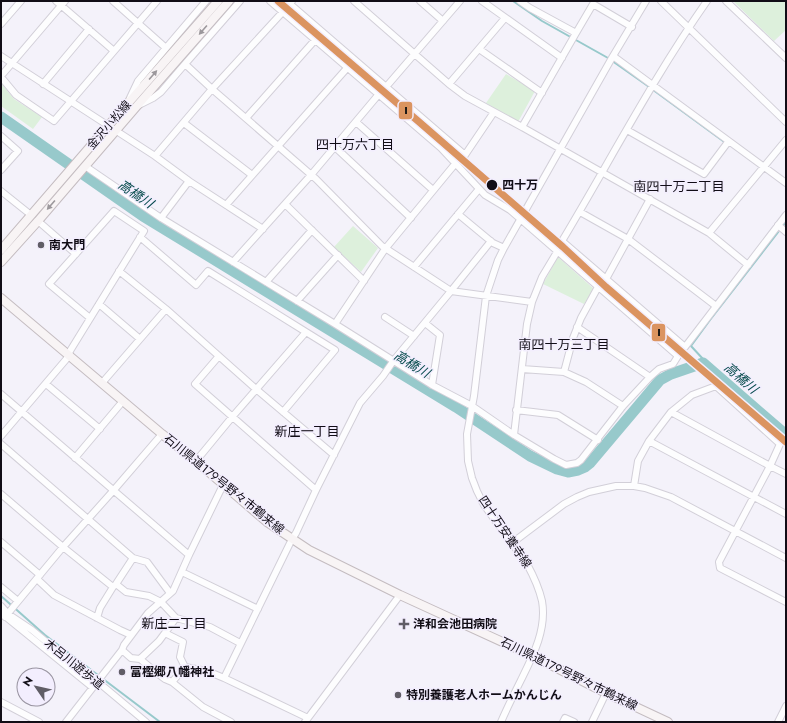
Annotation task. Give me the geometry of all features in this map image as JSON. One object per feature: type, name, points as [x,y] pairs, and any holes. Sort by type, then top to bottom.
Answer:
[{"type":"main road","name":"金沢小松線","points":[[38,221],[84,167],[127,104],[218,1]]},
{"type":"main road","name":"金沢小松線","points":[[1,250],[77,162],[136,106],[229,1]]},
{"type":"main road","points":[[1,262],[38,221]]},
{"type":"main road","name":"石川県道179号野々市鶴来線","points":[[1,298],[267,522],[309,550],[400,595],[533,656],[665,721]]},
{"type":"street","points":[[1,24],[21,1]]},
{"type":"street","points":[[113,1],[166,48]]},
{"type":"street","points":[[114,51],[60,2],[1,76],[16,95],[54,121],[157,1]]},
{"type":"street","points":[[127,104],[138,81],[206,1]]},
{"type":"street","points":[[136,106],[153,98],[161,92],[240,1]]},
{"type":"street","points":[[84,167],[161,218],[335,324],[393,362],[472,406],[514,435],[554,459],[566,465],[577,463],[582,460],[623,406],[650,376],[658,369],[673,364],[678,356],[510,210],[485,195],[441,148],[270,1]]},
{"type":"street","points":[[354,1],[449,84],[465,96],[709,233],[748,265]]},
{"type":"street","points":[[420,1],[443,21]]},
{"type":"street","points":[[386,87],[460,1]]},
{"type":"street","points":[[482,1],[562,58]]},
{"type":"street","points":[[520,1],[574,36]]},
{"type":"street","name":"四十万安養寺線","points":[[501,722],[540,639],[543,619],[542,601],[532,573],[484,505],[472,478],[468,461],[468,426],[472,406],[486,296],[491,278],[504,248],[646,1]]},
{"type":"street","points":[[660,1],[786,122]]},
{"type":"street","points":[[707,1],[688,28],[651,88],[562,241],[685,347],[748,265],[782,228],[786,215]]},
{"type":"street","points":[[726,1],[786,58]]},
{"type":"street","points":[[155,156],[212,89],[283,12],[290,2],[465,155],[494,112]]},
{"type":"street","points":[[522,127],[592,2],[632,26]]},
{"type":"street","points":[[449,84],[505,18]]},
{"type":"street","points":[[43,84],[88,29]]},
{"type":"street","points":[[246,118],[315,40]]},
{"type":"street","points":[[480,49],[542,93]]},
{"type":"street","points":[[1,56],[155,156],[262,229]]},
{"type":"street","points":[[612,59],[786,183]]},
{"type":"street","points":[[185,64],[311,175],[385,249],[451,291],[532,302]]},
{"type":"street","points":[[226,205],[348,68]]},
{"type":"street","points":[[233,262],[311,175],[379,94]]},
{"type":"street","points":[[356,122],[433,190]]},
{"type":"street","points":[[184,123],[252,175]]},
{"type":"street","points":[[627,130],[704,174],[728,142]]},
{"type":"street","points":[[1,136],[18,151],[1,170]]},
{"type":"street","points":[[709,233],[786,140]]},
{"type":"street","points":[[335,147],[411,218]]},
{"type":"street","points":[[335,324],[385,249],[455,164]]},
{"type":"street","points":[[161,218],[189,180]]},
{"type":"street","points":[[414,267],[479,189]]},
{"type":"street","points":[[1,191],[31,215]]},
{"type":"street","points":[[606,279],[650,199]]},
{"type":"street","points":[[285,204],[364,281]]},
{"type":"street","points":[[1,436],[69,356],[70,351],[144,231],[114,211],[49,284],[90,318]]},
{"type":"street","points":[[580,212],[628,239],[716,306]]},
{"type":"street","points":[[458,214],[493,243],[504,248]]},
{"type":"street","points":[[38,221],[76,254]]},
{"type":"street","points":[[266,282],[312,230]]},
{"type":"street","points":[[140,237],[196,285],[208,271],[336,350],[283,412]]},
{"type":"street","points":[[224,678],[360,403],[384,376],[393,362],[491,241]]},
{"type":"street","points":[[514,435],[527,324],[532,302],[542,277],[557,252]]},
{"type":"street","points":[[297,301],[338,255]]},
{"type":"street","points":[[119,271],[166,309],[256,389],[334,454]]},
{"type":"street","points":[[564,372],[573,338],[581,318],[598,287]]},
{"type":"street","points":[[99,304],[140,339]]},
{"type":"street","points":[[102,383],[166,309]]},
{"type":"street","points":[[385,317],[414,336]]},
{"type":"street","points":[[425,323],[440,335],[432,385]]},
{"type":"street","points":[[578,327],[650,376]]},
{"type":"street","points":[[196,461],[306,332]]},
{"type":"street","points":[[219,356],[195,384],[316,490]]},
{"type":"street","points":[[522,369],[564,372],[586,382],[623,406]]},
{"type":"street","points":[[46,384],[100,429]]},
{"type":"street","points":[[634,486],[638,461],[649,441],[671,412],[692,395],[716,386],[780,444],[770,466],[718,562],[720,568],[786,602]]},
{"type":"street","points":[[1,394],[189,555]]},
{"type":"street","points":[[75,458],[124,401]]},
{"type":"street","points":[[516,410],[558,415],[598,440]]},
{"type":"street","points":[[671,412],[786,474]]},
{"type":"street","points":[[92,687],[6,614],[162,434]]},
{"type":"street","points":[[649,441],[786,514]]},
{"type":"street","points":[[1,444],[133,558],[147,562],[170,593]]},
{"type":"street","points":[[66,722],[92,687],[104,674],[148,613],[173,591],[223,485]]},
{"type":"street","points":[[512,543],[564,504],[576,497],[588,492],[616,486],[634,486],[645,488],[671,497],[786,558]]},
{"type":"street","points":[[1,494],[63,547],[114,585],[126,592],[149,596],[161,602],[176,618],[210,627],[240,643]]},
{"type":"street","points":[[1,542],[54,595],[131,635]]},
{"type":"street","points":[[97,618],[100,608],[133,558]]},
{"type":"street","points":[[182,572],[258,609]]},
{"type":"street","points":[[1,586],[17,603]]},
{"type":"street","points":[[185,667],[207,671],[224,678],[306,720],[400,595]]},
{"type":"street","name":"木呂川遊歩道","points":[[1,606],[6,614],[32,630],[79,670],[86,672],[98,681],[146,722]]},
{"type":"street","points":[[140,659],[159,641],[176,618]]},
{"type":"street","points":[[165,633],[183,642],[180,657],[185,667]]},
{"type":"street","points":[[122,650],[130,658],[140,659],[156,673],[172,682],[203,707],[231,722]]},
{"type":"street","points":[[172,682],[185,667]]},
{"type":"street","points":[[592,722],[606,693]]},
{"type":"street","points":[[1,702],[38,722]]},
{"type":"street","points":[[778,722],[786,706]]},
{"type":"street","points":[[563,722],[565,718],[574,722]]},
{"type":"green space","points":[[733,1],[786,1],[786,30],[774,41]]},
{"type":"green space","points":[[506,74],[535,91],[518,122],[486,103]]},
{"type":"green space","points":[[1,83],[14,99],[42,117],[33,129],[1,106]]},
{"type":"green space","points":[[353,226],[378,248],[361,272],[334,247]]},
{"type":"green space","points":[[558,257],[594,289],[584,304],[543,284]]},
{"type":"waterway","points":[[513,1],[542,21],[608,58],[723,141]]},
{"type":"waterway","name":"高橋川","points":[[1,117],[143,216],[456,407],[530,456],[557,469],[568,472],[585,467],[660,380],[671,374],[703,363],[786,435]]},
{"type":"waterway","points":[[703,363],[703,359],[691,346],[786,222]]},
{"type":"waterway","points":[[1,596],[45,635],[160,722]]},
{"type":"transit line","name":"I","points":[[278,1],[786,442]]},
{"type":"place","name":"四十万","points":[[492,185]]},
{"type":"place","name":"南大門","points":[[41,245]]},
{"type":"place","name":"洋和会池田病院","points":[[404,624]]},
{"type":"place","name":"富樫郷八幡神社","points":[[122,672]]},
{"type":"place","name":"特別養護老人ホームかんじん","points":[[398,695]]},
{"type":"district","name":"四十万六丁目","points":[[355,144]]},
{"type":"district","name":"南四十万二丁目","points":[[679,186]]},
{"type":"district","name":"南四十万三丁目","points":[[564,344]]},
{"type":"district","name":"新庄一丁目","points":[[307,431]]},
{"type":"district","name":"新庄二丁目","points":[[174,623]]}]
